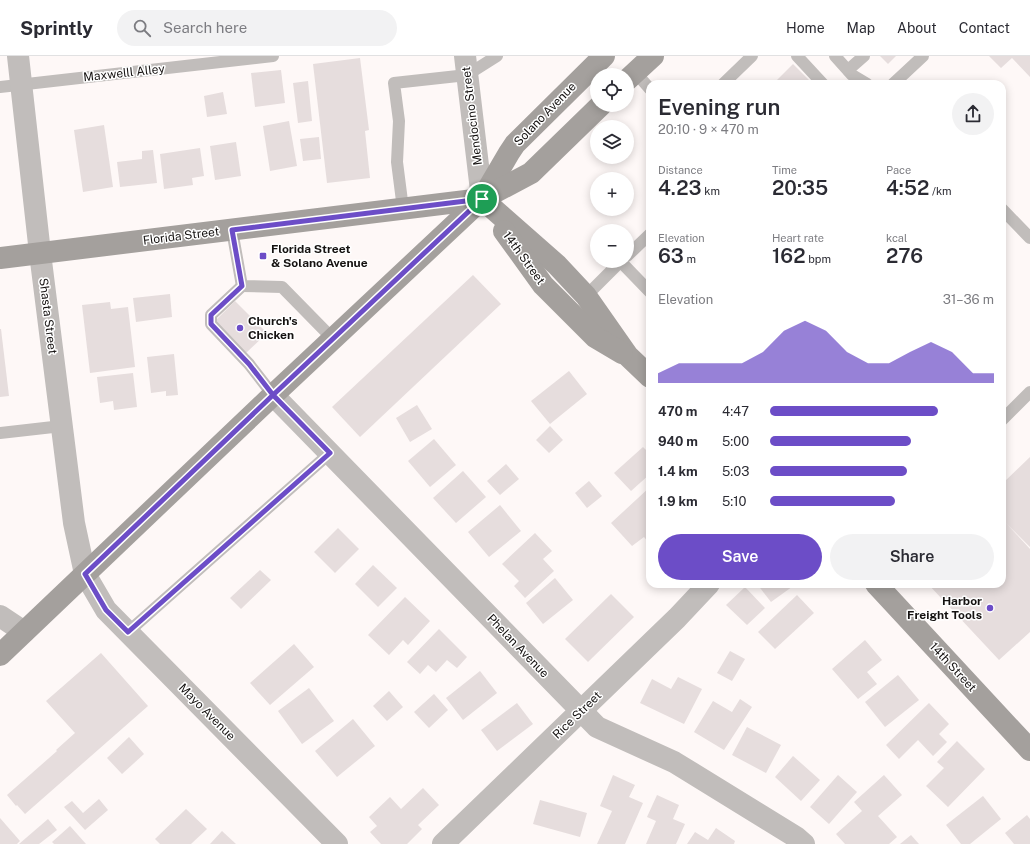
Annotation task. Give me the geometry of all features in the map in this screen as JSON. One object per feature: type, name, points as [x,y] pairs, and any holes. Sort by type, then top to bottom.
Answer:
[{"type":"street","name":"Shasta Street","points":[[18,56],[40,253],[74,523],[85,574]]},
{"type":"street","name":"Solano Avenue","points":[[482,199],[515,144],[604,56]]},
{"type":"street","points":[[636,70],[653,56]]},
{"type":"street","name":"Mendocino Street","points":[[466,65],[482,199]]},
{"type":"street","name":"Solano Avenue","points":[[0,655],[273,395],[482,199],[531,173],[595,112]]},
{"type":"street","name":"Florida Street","points":[[0,258],[482,199]]},
{"type":"street","name":"14th Street","points":[[482,199],[557,266],[586,296],[628,356],[646,373]]},
{"type":"street","name":"14th Street","points":[[482,199],[543,285],[595,337],[628,356]]},
{"type":"street","name":"Phelan Avenue","points":[[273,395],[598,727],[674,762],[796,837],[804,844]]},
{"type":"street","name":"Mayo Avenue","points":[[85,574],[106,610],[337,844]]},
{"type":"street","name":"Rice Street","points":[[444,844],[677,618],[705,588]]},
{"type":"street","name":"14th Street","points":[[880,588],[1030,750]]},
{"type":"street","points":[[0,616],[24,632]]},
{"type":"lane","name":"Maxwelll Alley","points":[[0,87],[273,56]]},
{"type":"lane","points":[[403,209],[397,162],[398,121],[394,84],[496,56]]},
{"type":"lane","points":[[727,80],[752,56]]},
{"type":"lane","points":[[797,56],[819,80]]},
{"type":"lane","points":[[835,56],[852,75],[860,80]]},
{"type":"lane","points":[[848,70],[864,56]]},
{"type":"lane","points":[[897,80],[923,56]]},
{"type":"lane","points":[[636,70],[646,84]]},
{"type":"lane","points":[[1006,212],[1028,233]]},
{"type":"lane","points":[[232,230],[242,286]]},
{"type":"lane","points":[[634,249],[646,238]]},
{"type":"lane","points":[[586,296],[615,268]]},
{"type":"lane","points":[[630,268],[646,287]]},
{"type":"lane","points":[[273,395],[249,364],[211,324],[211,315],[242,286],[282,287],[333,339]]},
{"type":"lane","points":[[1006,416],[1030,392]]},
{"type":"lane","points":[[0,432],[62,426]]},
{"type":"lane","points":[[128,632],[330,453]]},
{"type":"building","points":[[880,56],[896,56],[888,64]]},
{"type":"building","points":[[989,56],[1030,56],[1030,77],[1012,58],[1001,68]]},
{"type":"building","points":[[360,58],[369,130],[365,131],[370,178],[327,183],[313,64]]},
{"type":"building","points":[[793,64],[809,80],[777,80]]},
{"type":"building","points":[[281,70],[285,103],[255,107],[251,73]]},
{"type":"building","points":[[308,81],[312,121],[298,123],[293,83]]},
{"type":"building","points":[[223,92],[227,114],[207,117],[204,96]]},
{"type":"building","points":[[289,121],[297,166],[270,171],[263,126]]},
{"type":"building","points":[[104,125],[113,187],[83,192],[74,130]]},
{"type":"building","points":[[319,137],[321,159],[303,161],[300,139]]},
{"type":"building","points":[[236,142],[241,176],[215,180],[210,146]]},
{"type":"building","points":[[200,148],[204,176],[192,178],[193,185],[164,189],[160,154]]},
{"type":"building","points":[[153,150],[157,183],[120,187],[117,162],[142,159],[142,151]]},
{"type":"building","points":[[473,275],[501,304],[360,437],[332,407]]},
{"type":"building","points":[[170,294],[172,317],[136,322],[133,298]]},
{"type":"building","name":"Church's Chicken","points":[[235,301],[267,333],[246,353],[214,322]]},
{"type":"building","points":[[110,302],[111,309],[128,307],[135,367],[90,373],[82,305]]},
{"type":"building","points":[[0,329],[9,396],[0,397]]},
{"type":"building","points":[[174,354],[178,395],[166,396],[166,391],[151,393],[147,357]]},
{"type":"building","points":[[569,371],[587,394],[550,424],[531,401]]},
{"type":"building","points":[[133,373],[137,407],[114,410],[113,401],[100,403],[97,377]]},
{"type":"building","points":[[417,405],[432,429],[410,442],[396,418]]},
{"type":"building","points":[[550,426],[563,440],[549,453],[536,440]]},
{"type":"building","points":[[434,439],[456,465],[430,487],[408,461]]},
{"type":"building","points":[[643,447],[646,450],[646,478],[631,491],[614,473]]},
{"type":"building","name":"Harbor Freight Tools","points":[[1030,457],[1030,547],[1006,523],[1006,480]]},
{"type":"building","points":[[506,464],[519,479],[500,495],[487,481]]},
{"type":"building","points":[[463,471],[486,497],[456,523],[433,498]]},
{"type":"building","points":[[589,481],[602,496],[587,508],[575,493]]},
{"type":"building","points":[[646,491],[646,539],[644,537],[632,546],[611,523]]},
{"type":"building","points":[[500,505],[521,531],[489,557],[468,532]]},
{"type":"building","name":"Harbor Freight Tools","points":[[1006,523],[1030,549],[1030,632],[999,660],[932,588],[1006,588]]},
{"type":"building","points":[[338,528],[359,549],[335,573],[314,552]]},
{"type":"building","points":[[535,533],[552,551],[543,559],[554,571],[525,598],[514,586],[519,581],[502,564]]},
{"type":"building","points":[[373,565],[397,588],[378,607],[355,584]]},
{"type":"building","points":[[260,570],[271,580],[241,609],[230,598]]},
{"type":"building","points":[[555,578],[573,600],[543,624],[526,603]]},
{"type":"building","points":[[744,588],[746,588],[765,608],[747,625],[726,605]]},
{"type":"building","points":[[760,588],[790,588],[771,602]]},
{"type":"building","points":[[611,594],[634,617],[588,662],[565,639]]},
{"type":"building","points":[[797,595],[814,613],[775,649],[758,632]]},
{"type":"building","points":[[405,597],[430,621],[408,645],[403,640],[389,655],[368,635]]},
{"type":"building","points":[[439,629],[467,657],[457,668],[447,660],[436,672],[428,665],[420,674],[407,662]]},
{"type":"building","points":[[865,640],[882,660],[867,672],[877,684],[858,699],[832,669]]},
{"type":"building","points":[[294,644],[314,667],[270,705],[250,683]]},
{"type":"building","points":[[730,651],[745,659],[732,681],[717,673]]},
{"type":"building","points":[[101,653],[148,706],[25,814],[7,795],[75,733],[46,701]]},
{"type":"building","points":[[480,671],[497,693],[463,720],[446,698]]},
{"type":"building","points":[[898,675],[919,700],[885,727],[865,702]]},
{"type":"building","points":[[678,677],[702,689],[684,724],[640,703],[652,679],[671,689]]},
{"type":"building","points":[[309,688],[334,721],[302,744],[278,711]]},
{"type":"building","points":[[389,691],[403,707],[387,721],[373,706]]},
{"type":"building","points":[[434,694],[448,710],[429,728],[414,712]]},
{"type":"building","points":[[740,699],[752,707],[724,750],[694,732],[713,701],[732,712]]},
{"type":"building","points":[[517,703],[533,724],[497,751],[481,730]]},
{"type":"building","points":[[929,703],[949,724],[939,734],[947,742],[933,756],[918,740],[899,759],[886,745]]},
{"type":"building","points":[[353,719],[375,746],[337,777],[315,751]]},
{"type":"building","points":[[747,727],[781,745],[766,773],[732,755]]},
{"type":"building","points":[[129,737],[144,754],[122,774],[107,758]]},
{"type":"building","points":[[957,741],[985,769],[948,807],[926,786],[944,768],[937,762]]},
{"type":"building","points":[[793,756],[820,780],[801,801],[775,777]]},
{"type":"building","points":[[613,775],[635,785],[629,797],[643,803],[625,844],[597,844],[612,811],[600,806]]},
{"type":"building","points":[[838,775],[857,792],[829,824],[810,807]]},
{"type":"building","points":[[884,775],[902,795],[878,816],[897,837],[889,844],[845,844],[836,834],[862,811],[854,802]]},
{"type":"building","points":[[423,788],[439,805],[418,825],[422,829],[407,844],[381,844],[370,832],[377,826],[369,817],[390,797],[401,809]]},
{"type":"building","points":[[657,795],[679,805],[673,819],[685,824],[676,844],[646,844],[656,821],[647,817]]},
{"type":"building","points":[[983,796],[1001,819],[970,844],[961,844],[946,825]]},
{"type":"building","points":[[99,799],[108,810],[85,830],[64,807],[72,801],[83,813]]},
{"type":"building","points":[[540,800],[587,813],[580,837],[533,824]]},
{"type":"building","points":[[186,809],[207,829],[191,844],[160,844],[155,839]]},
{"type":"building","points":[[1027,815],[1030,819],[1030,844],[1014,844],[1005,833]]},
{"type":"building","points":[[0,818],[20,841],[17,844],[0,844]]},
{"type":"building","points":[[48,819],[57,830],[39,844],[19,844]]},
{"type":"building","points":[[70,826],[86,844],[54,844],[52,842]]},
{"type":"building","points":[[716,828],[735,841],[734,844],[687,844],[695,832],[708,840]]},
{"type":"building","points":[[222,831],[236,844],[210,844]]},
{"type":"building","points":[[911,835],[919,844],[900,844]]},
{"type":"place","name":"Florida Street & Solano Avenue","points":[[263,256]]},
{"type":"place","name":"Church's Chicken","points":[[240,328]]},
{"type":"place","name":"Harbor Freight Tools","points":[[990,608]]},
{"type":"route","points":[[482,199],[232,230],[242,286],[211,315],[211,324],[249,364],[273,395],[330,453],[128,632],[106,610],[85,574],[273,395],[482,199]]}]
